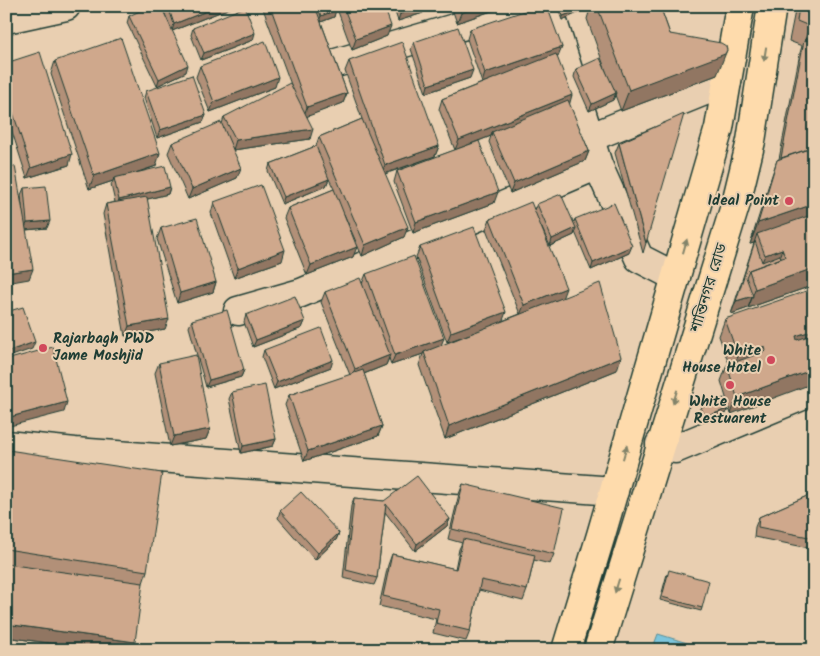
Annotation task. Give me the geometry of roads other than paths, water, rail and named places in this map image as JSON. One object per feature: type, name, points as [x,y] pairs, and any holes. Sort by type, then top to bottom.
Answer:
[{"type":"main road","points":[[566,650],[719,128],[740,6]]},
{"type":"main road","name":"শান্তিনগর রোড","points":[[598,650],[738,194],[751,141],[772,6]]},
{"type":"main road","points":[[601,535],[630,545]]},
{"type":"street","points":[[6,19],[66,6]]},
{"type":"street","points":[[336,63],[540,6]]},
{"type":"street","points":[[548,6],[598,165],[639,258],[676,277]]},
{"type":"street","points":[[589,138],[727,82]]},
{"type":"street","points":[[238,311],[301,293],[598,165]]},
{"type":"street","points":[[660,444],[675,449],[814,391]]},
{"type":"street","points":[[6,445],[84,453],[614,491]]},
{"type":"water","points":[[658,634],[710,650],[652,650]]},
{"type":"place","name":"Ideal Point","points":[[789,201]]},
{"type":"place","name":"Rajarbagh PWD Jame Moshjid","points":[[43,348]]},
{"type":"place","name":"White House Hotel","points":[[771,360]]},
{"type":"place","name":"White House Restuarent","points":[[730,385]]}]
